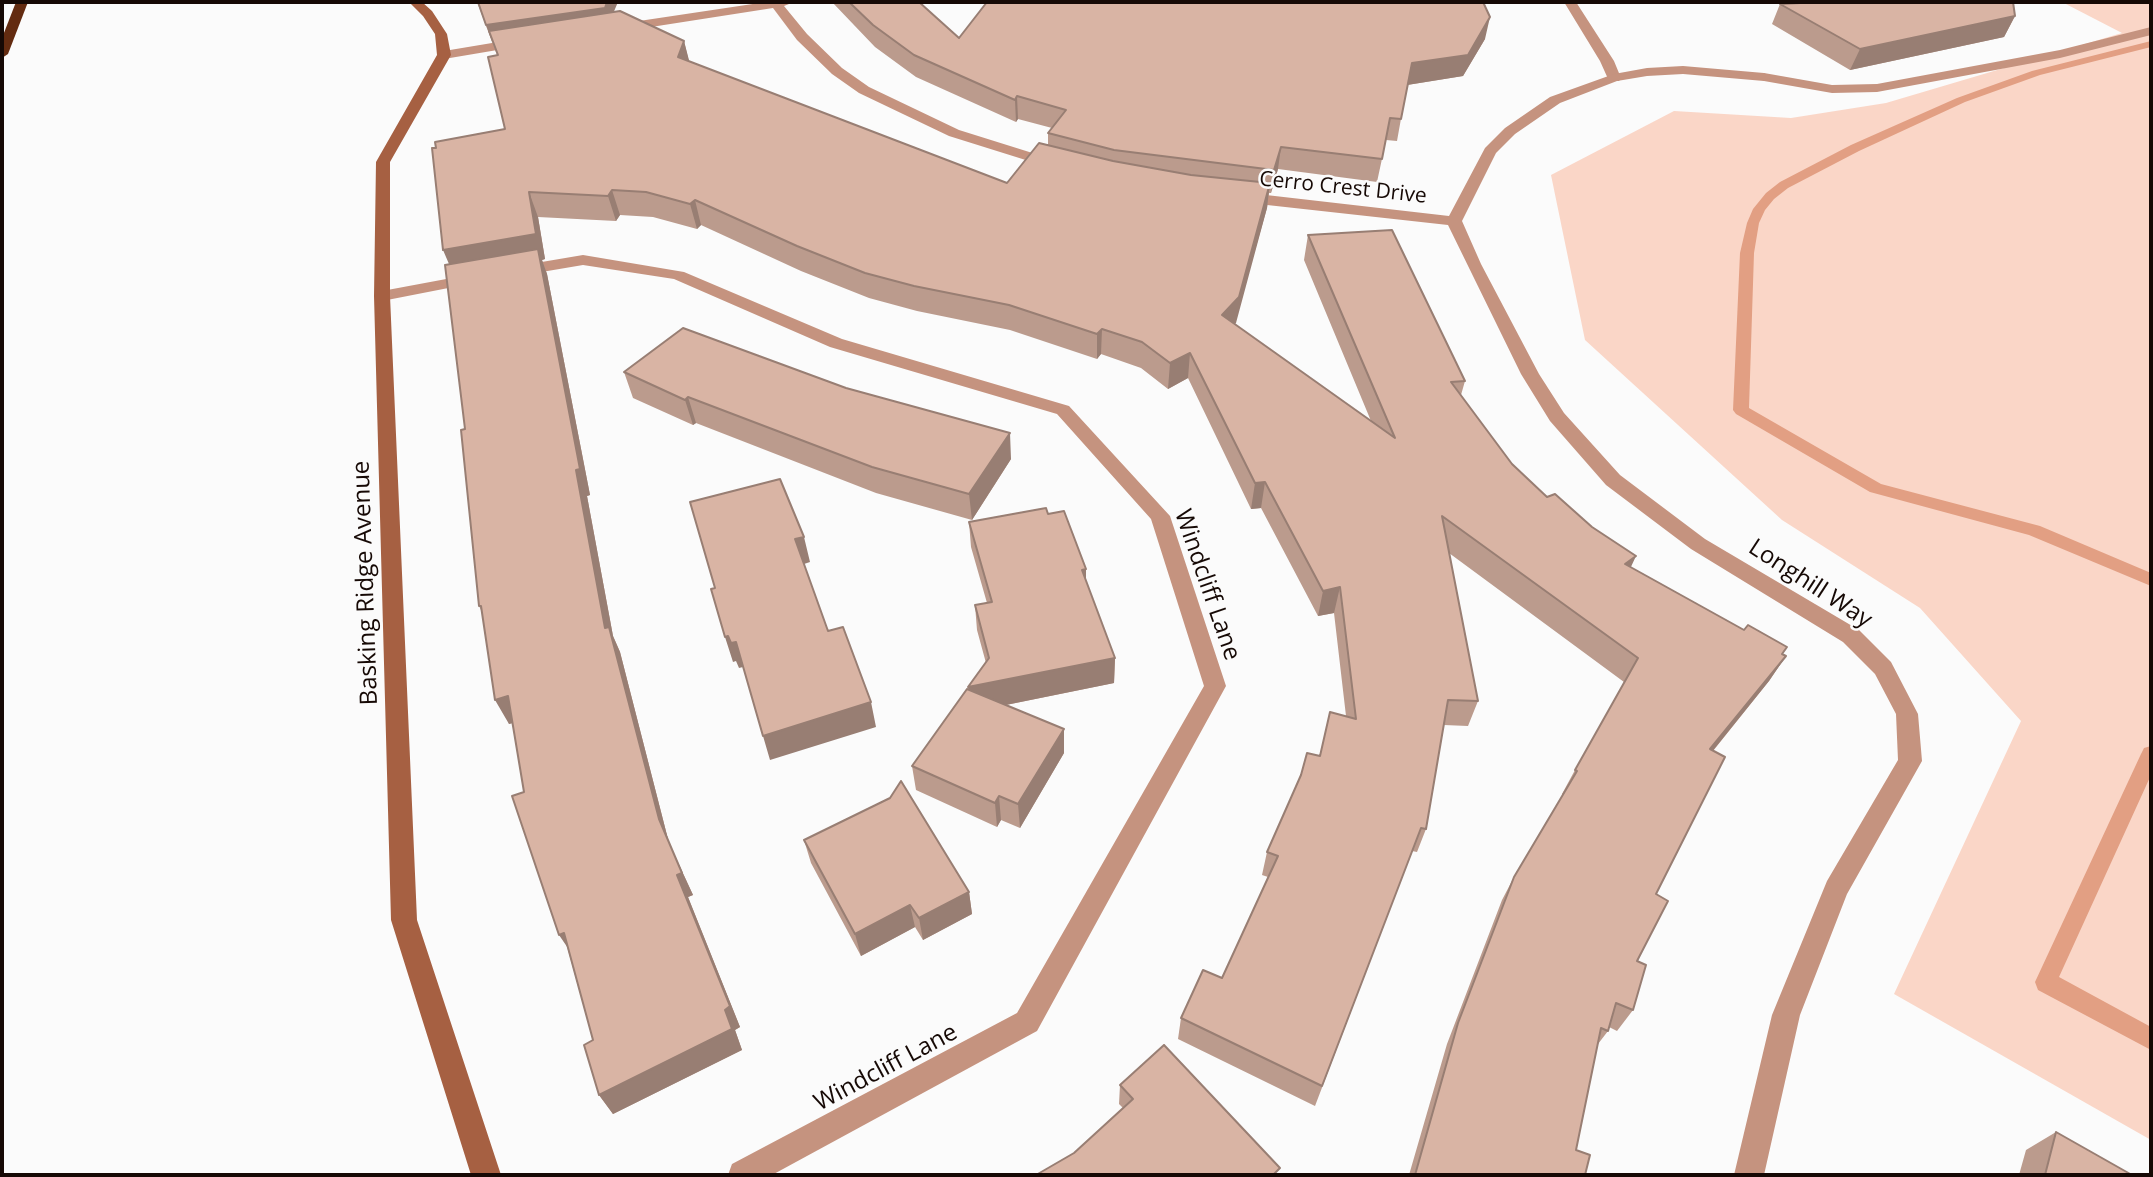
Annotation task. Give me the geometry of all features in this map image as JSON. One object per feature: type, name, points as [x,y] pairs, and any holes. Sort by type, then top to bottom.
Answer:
[{"type":"highway","points":[[2,54],[22,2]]},
{"type":"street","points":[[415,2],[428,14],[441,34],[444,55],[533,40]]},
{"type":"street","points":[[601,30],[792,2]]},
{"type":"street","points":[[1570,2],[1607,61],[1614,78]]},
{"type":"street","points":[[777,5],[802,37],[837,71],[864,90],[954,133],[1007,152],[1073,169]]},
{"type":"street","points":[[1454,221],[1490,151],[1510,131],[1555,100],[1614,78],[1683,70],[1764,77],[1832,89],[1877,88],[2060,54],[2151,31]]},
{"type":"street","name":"Basking Ridge Avenue","points":[[444,55],[383,162],[382,296],[404,920],[486,1175]]},
{"type":"street","name":"Cerro Crest Drive","points":[[1229,196],[1454,221]]},
{"type":"street","name":"Longhill Way","points":[[1454,221],[1530,374],[1558,417],[1613,481],[1698,544],[1851,636],[1883,668],[1907,714],[1910,761],[1836,889],[1786,1015],[1749,1175]]},
{"type":"street","name":"Windcliff Lane","points":[[382,296],[583,260],[678,275],[836,343],[1063,410],[1160,516],[1215,687],[1027,1022],[743,1175]]},
{"type":"shaded area","points":[[2062,2],[2151,2],[2151,1140],[1894,994],[2021,721],[1920,608],[1782,520],[1585,340],[1551,175],[1674,111],[1791,118],[1886,103],[2122,33]]},
{"type":"building","points":[[478,2],[607,2],[605,8],[486,25]]},
{"type":"building","points":[[849,2],[919,2],[959,38],[987,2],[1483,2],[1490,17],[1468,55],[1412,63],[1401,119],[1390,118],[1382,159],[1281,147],[1274,170],[1114,150],[1048,133],[1066,110],[1017,96],[1015,100],[914,55],[873,25]]},
{"type":"building","points":[[2013,2],[2015,16],[1860,49],[1780,4]]},
{"type":"building","points":[[620,11],[684,41],[678,57],[1007,183],[1039,143],[1113,161],[1191,175],[1270,183],[1239,297],[1222,315],[1395,438],[1308,235],[1392,230],[1465,381],[1451,382],[1512,464],[1547,497],[1555,494],[1592,527],[1636,556],[1625,564],[1744,630],[1748,625],[1787,647],[1782,654],[1786,656],[1710,749],[1725,757],[1656,894],[1668,901],[1637,961],[1646,965],[1633,1010],[1616,1003],[1608,1031],[1601,1028],[1576,1150],[1590,1155],[1585,1175],[1415,1175],[1458,1023],[1514,877],[1577,771],[1575,770],[1638,658],[1442,516],[1478,701],[1448,700],[1426,829],[1421,828],[1322,1086],[1181,1018],[1203,970],[1222,978],[1278,856],[1267,852],[1301,775],[1307,753],[1320,756],[1330,712],[1356,719],[1340,587],[1323,591],[1265,482],[1255,483],[1190,353],[1170,363],[1142,342],[1102,329],[1097,334],[1009,305],[865,273],[695,200],[690,204],[646,192],[612,190],[608,196],[529,192],[536,234],[443,250],[432,148],[436,148],[435,142],[505,129],[488,57],[498,55],[489,31]]},
{"type":"building","points":[[538,249],[580,469],[576,470],[605,628],[609,627],[659,819],[682,873],[677,875],[730,1006],[725,1010],[732,1029],[599,1095],[584,1045],[593,1040],[564,933],[559,935],[512,796],[524,792],[508,696],[495,700],[479,606],[461,430],[465,429],[445,265]]},
{"type":"building","points":[[683,328],[846,388],[1010,433],[969,494],[872,467],[688,397],[685,400],[624,372]]},
{"type":"building","points":[[780,479],[804,537],[795,539],[828,631],[843,627],[871,702],[763,736],[736,642],[731,643],[728,636],[725,637],[711,589],[715,588],[690,502]]},
{"type":"building","points":[[1046,508],[1048,514],[1064,511],[1086,569],[1082,570],[1115,658],[968,687],[989,658],[975,605],[992,602],[969,522]]},
{"type":"building","points":[[967,689],[1064,729],[1018,804],[999,796],[995,803],[912,766]]},
{"type":"building","points":[[901,781],[969,892],[919,918],[910,905],[855,934],[804,840],[890,798]]},
{"type":"building","points":[[1164,1045],[1280,1168],[1273,1175],[1036,1175],[1074,1153],[1133,1099],[1120,1085]]},
{"type":"building","points":[[2056,1132],[2132,1175],[2045,1175]]},
{"type":"waterway","points":[[2151,44],[2036,73],[1961,100],[1855,148],[1784,185],[1770,196],[1759,209],[1753,223],[1747,253],[1741,410],[1876,488],[2034,530],[2151,580]]},
{"type":"waterway","points":[[2151,754],[2046,982],[2151,1039]]}]
